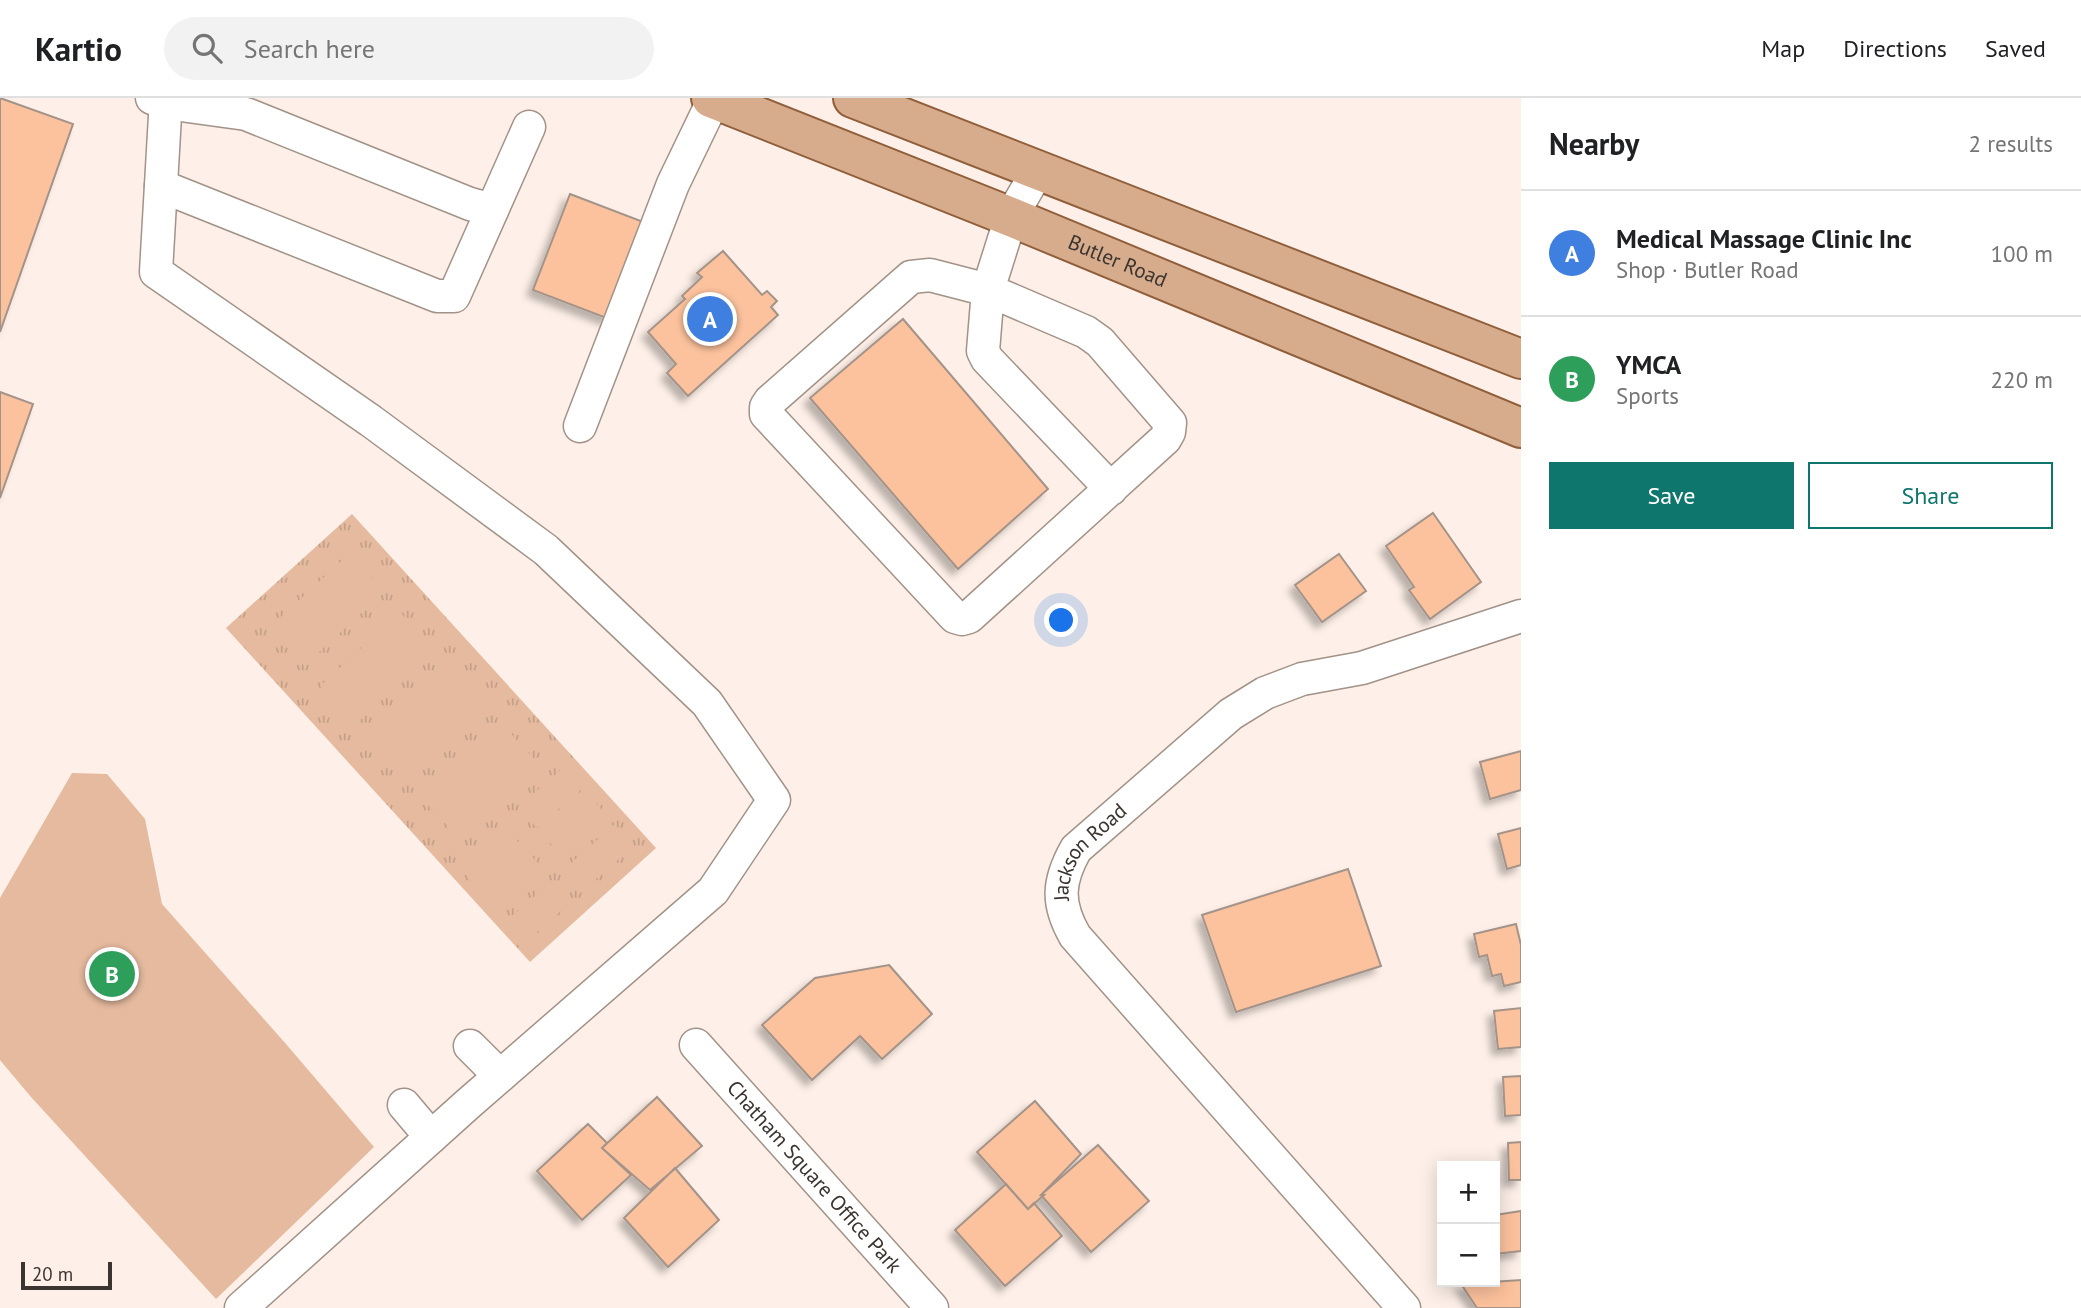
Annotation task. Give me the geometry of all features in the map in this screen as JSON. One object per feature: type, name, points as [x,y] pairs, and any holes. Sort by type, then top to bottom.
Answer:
[{"type":"main road","name":"Butler Road","points":[[713,98],[1011,217],[1521,428]]},
{"type":"main road","points":[[853,98],[1518,353]]},
{"type":"street","points":[[580,425],[673,184],[713,98]]},
{"type":"street","points":[[241,1308],[500,1076],[713,891],[774,800],[707,703],[546,550],[371,421],[156,272],[161,186],[161,100],[249,106],[470,204],[492,210]]},
{"type":"street","points":[[161,186],[437,296],[454,296],[529,127]]},
{"type":"street","points":[[1038,170],[1011,217],[988,290],[983,351],[987,359],[1111,489]]},
{"type":"street","points":[[930,275],[988,290],[1086,332],[1100,342],[1170,424],[1170,432],[1166,439],[969,617],[962,619],[955,617],[766,414],[766,407],[911,277],[930,275]]},
{"type":"street","name":"Jackson Road","points":[[1404,1308],[1075,936],[1066,920],[1061,895],[1065,868],[1076,849],[1231,714],[1265,693],[1303,679],[1362,668],[1521,616]]},
{"type":"street","name":"Chatham Square Office Park","points":[[695,1045],[932,1308]]},
{"type":"street","points":[[470,1046],[500,1076]]},
{"type":"street","points":[[404,1105],[431,1137]]},
{"type":"green space","points":[[352,514],[656,848],[530,962],[226,628]]},
{"type":"green space","points":[[349,554],[384,592],[304,666],[269,628]]},
{"type":"green space","points":[[400,612],[436,650],[356,724],[320,686]]},
{"type":"green space","points":[[450,668],[486,707],[406,781],[370,742]]},
{"type":"green space","points":[[502,724],[537,762],[457,836],[421,798]]},
{"type":"green space","points":[[564,767],[583,788],[537,828],[518,807]]},
{"type":"green space","points":[[72,773],[107,774],[145,819],[162,904],[374,1147],[216,1299],[0,1060],[0,898]]},
{"type":"green space","points":[[589,795],[608,817],[562,857],[543,835]]},
{"type":"green space","points":[[502,823],[521,845],[475,885],[456,864]]},
{"type":"green space","points":[[615,824],[634,846],[588,886],[569,865]]},
{"type":"green space","points":[[527,851],[546,872],[500,913],[481,891]]},
{"type":"green space","points":[[553,880],[572,901],[526,942],[507,920]]},
{"type":"building","points":[[0,98],[73,124],[0,332]]},
{"type":"building","points":[[570,194],[646,223],[609,319],[533,290]]},
{"type":"building","points":[[723,251],[762,295],[767,291],[777,301],[771,307],[778,315],[688,396],[667,373],[676,364],[648,332],[685,299],[682,296],[702,277],[697,273]]},
{"type":"building","points":[[903,319],[1048,489],[958,569],[810,398]]},
{"type":"building","points":[[0,392],[33,404],[0,498]]},
{"type":"building","points":[[1433,513],[1481,582],[1430,619],[1409,590],[1414,587],[1386,546]]},
{"type":"building","points":[[1339,554],[1366,591],[1322,622],[1295,585]]},
{"type":"building","points":[[1521,751],[1521,790],[1490,799],[1480,762]]},
{"type":"building","points":[[1521,828],[1521,865],[1507,869],[1498,834]]},
{"type":"building","points":[[1348,869],[1381,966],[1236,1012],[1202,915]]},
{"type":"building","points":[[1516,924],[1521,945],[1521,982],[1504,986],[1501,974],[1492,976],[1487,955],[1479,957],[1474,934]]},
{"type":"building","points":[[889,965],[932,1014],[882,1059],[860,1036],[812,1080],[762,1025],[815,978]]},
{"type":"building","points":[[1521,1008],[1521,1047],[1498,1049],[1494,1011]]},
{"type":"building","points":[[1521,1076],[1521,1115],[1505,1116],[1503,1077]]},
{"type":"building","points":[[657,1097],[702,1146],[650,1190],[602,1148]]},
{"type":"building","points":[[1035,1101],[1081,1154],[1028,1209],[977,1152]]},
{"type":"building","points":[[588,1124],[607,1143],[602,1148],[631,1175],[582,1220],[537,1171]]},
{"type":"building","points":[[1521,1142],[1521,1180],[1509,1180],[1508,1143]]},
{"type":"building","points":[[1098,1145],[1149,1201],[1091,1252],[1041,1195]]},
{"type":"building","points":[[675,1168],[719,1220],[668,1267],[624,1218]]},
{"type":"building","points":[[1006,1184],[1028,1209],[1034,1203],[1062,1236],[1005,1286],[955,1230]]},
{"type":"building","points":[[1521,1211],[1521,1251],[1500,1253],[1500,1214]]},
{"type":"building","points":[[1521,1280],[1521,1308],[1477,1308],[1463,1287],[1500,1287],[1500,1281]]},
{"type":"place","name":"Medical Massage Clinic Inc","points":[[710,319]]},
{"type":"place","name":"YMCA","points":[[112,974]]}]
